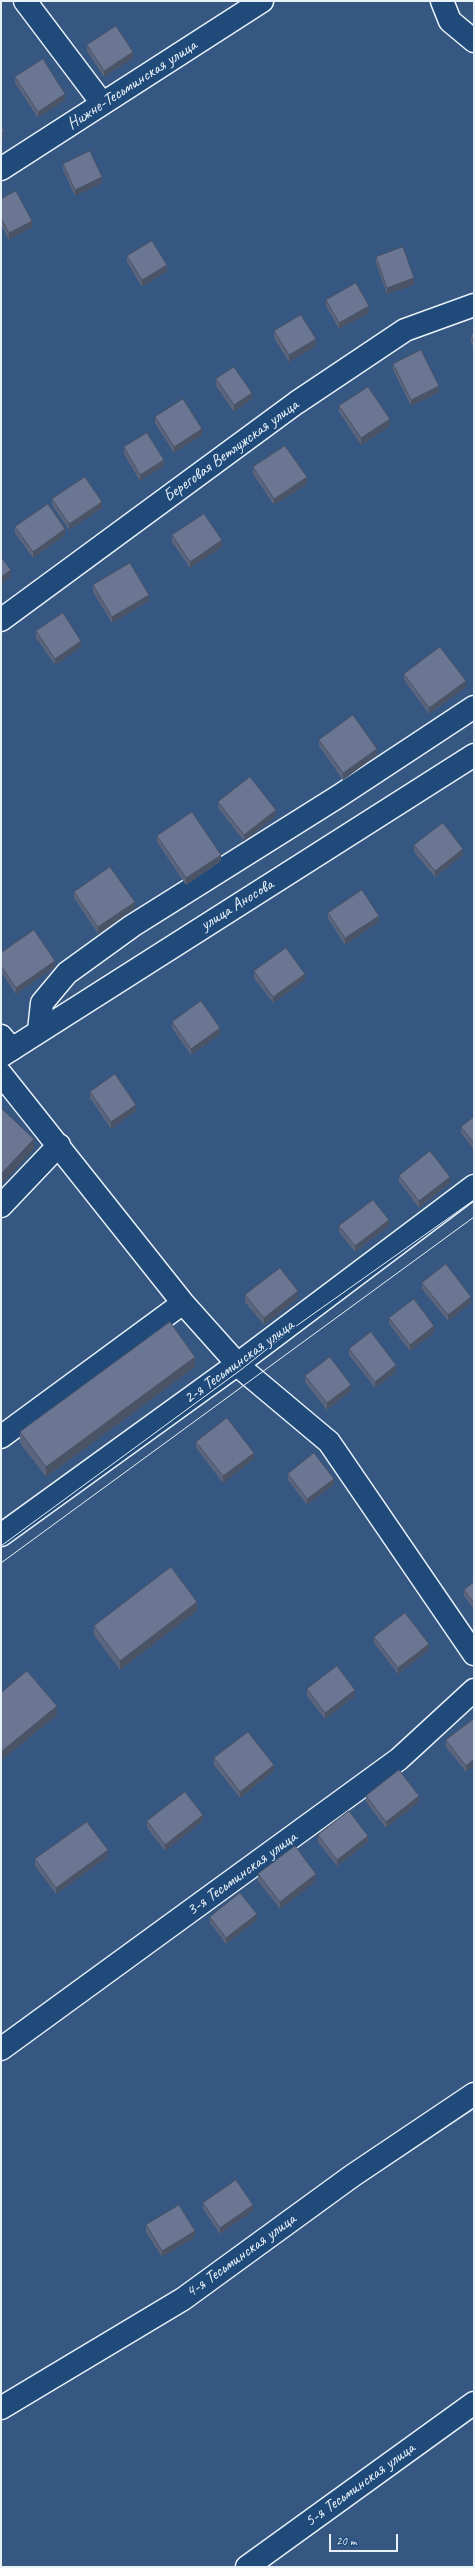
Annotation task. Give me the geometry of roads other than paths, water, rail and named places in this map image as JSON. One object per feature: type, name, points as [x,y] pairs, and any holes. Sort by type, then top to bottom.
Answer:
[{"type":"street","points":[[25,1],[102,103]]},
{"type":"street","name":"Нижне-Тесьминская улица","points":[[1,169],[262,1]]},
{"type":"street","points":[[442,1],[450,21],[474,41]]},
{"type":"street","name":"Береговая Ветлужская улица","points":[[1,620],[296,403],[379,347],[405,330],[474,305]]},
{"type":"street","points":[[39,1031],[42,1003],[67,973],[132,926],[339,796],[474,706]]},
{"type":"street","name":"улица Аносова","points":[[5,1047],[39,1031],[474,755]]},
{"type":"street","points":[[1,1074],[59,1145],[183,1303],[246,1371],[329,1442],[474,1654]]},
{"type":"street","points":[[1,1206],[59,1145]]},
{"type":"street","name":"2-я Тесьминская улица","points":[[1,1535],[246,1371],[474,1186]]},
{"type":"street","points":[[1,1438],[183,1303]]},
{"type":"street","name":"3-я Тесьминская улица","points":[[1,2049],[399,1759],[474,1690]]},
{"type":"street","name":"4-я Тесьминская улица","points":[[1,2408],[183,2299],[352,2176],[474,2094]]},
{"type":"street","name":"5-я Тесьминская улица","points":[[246,2567],[474,2403]]},
{"type":"tram line","points":[[1,1546],[242,1369],[292,1329],[474,1200]]},
{"type":"tram line","points":[[1,1563],[474,1217]]}]
